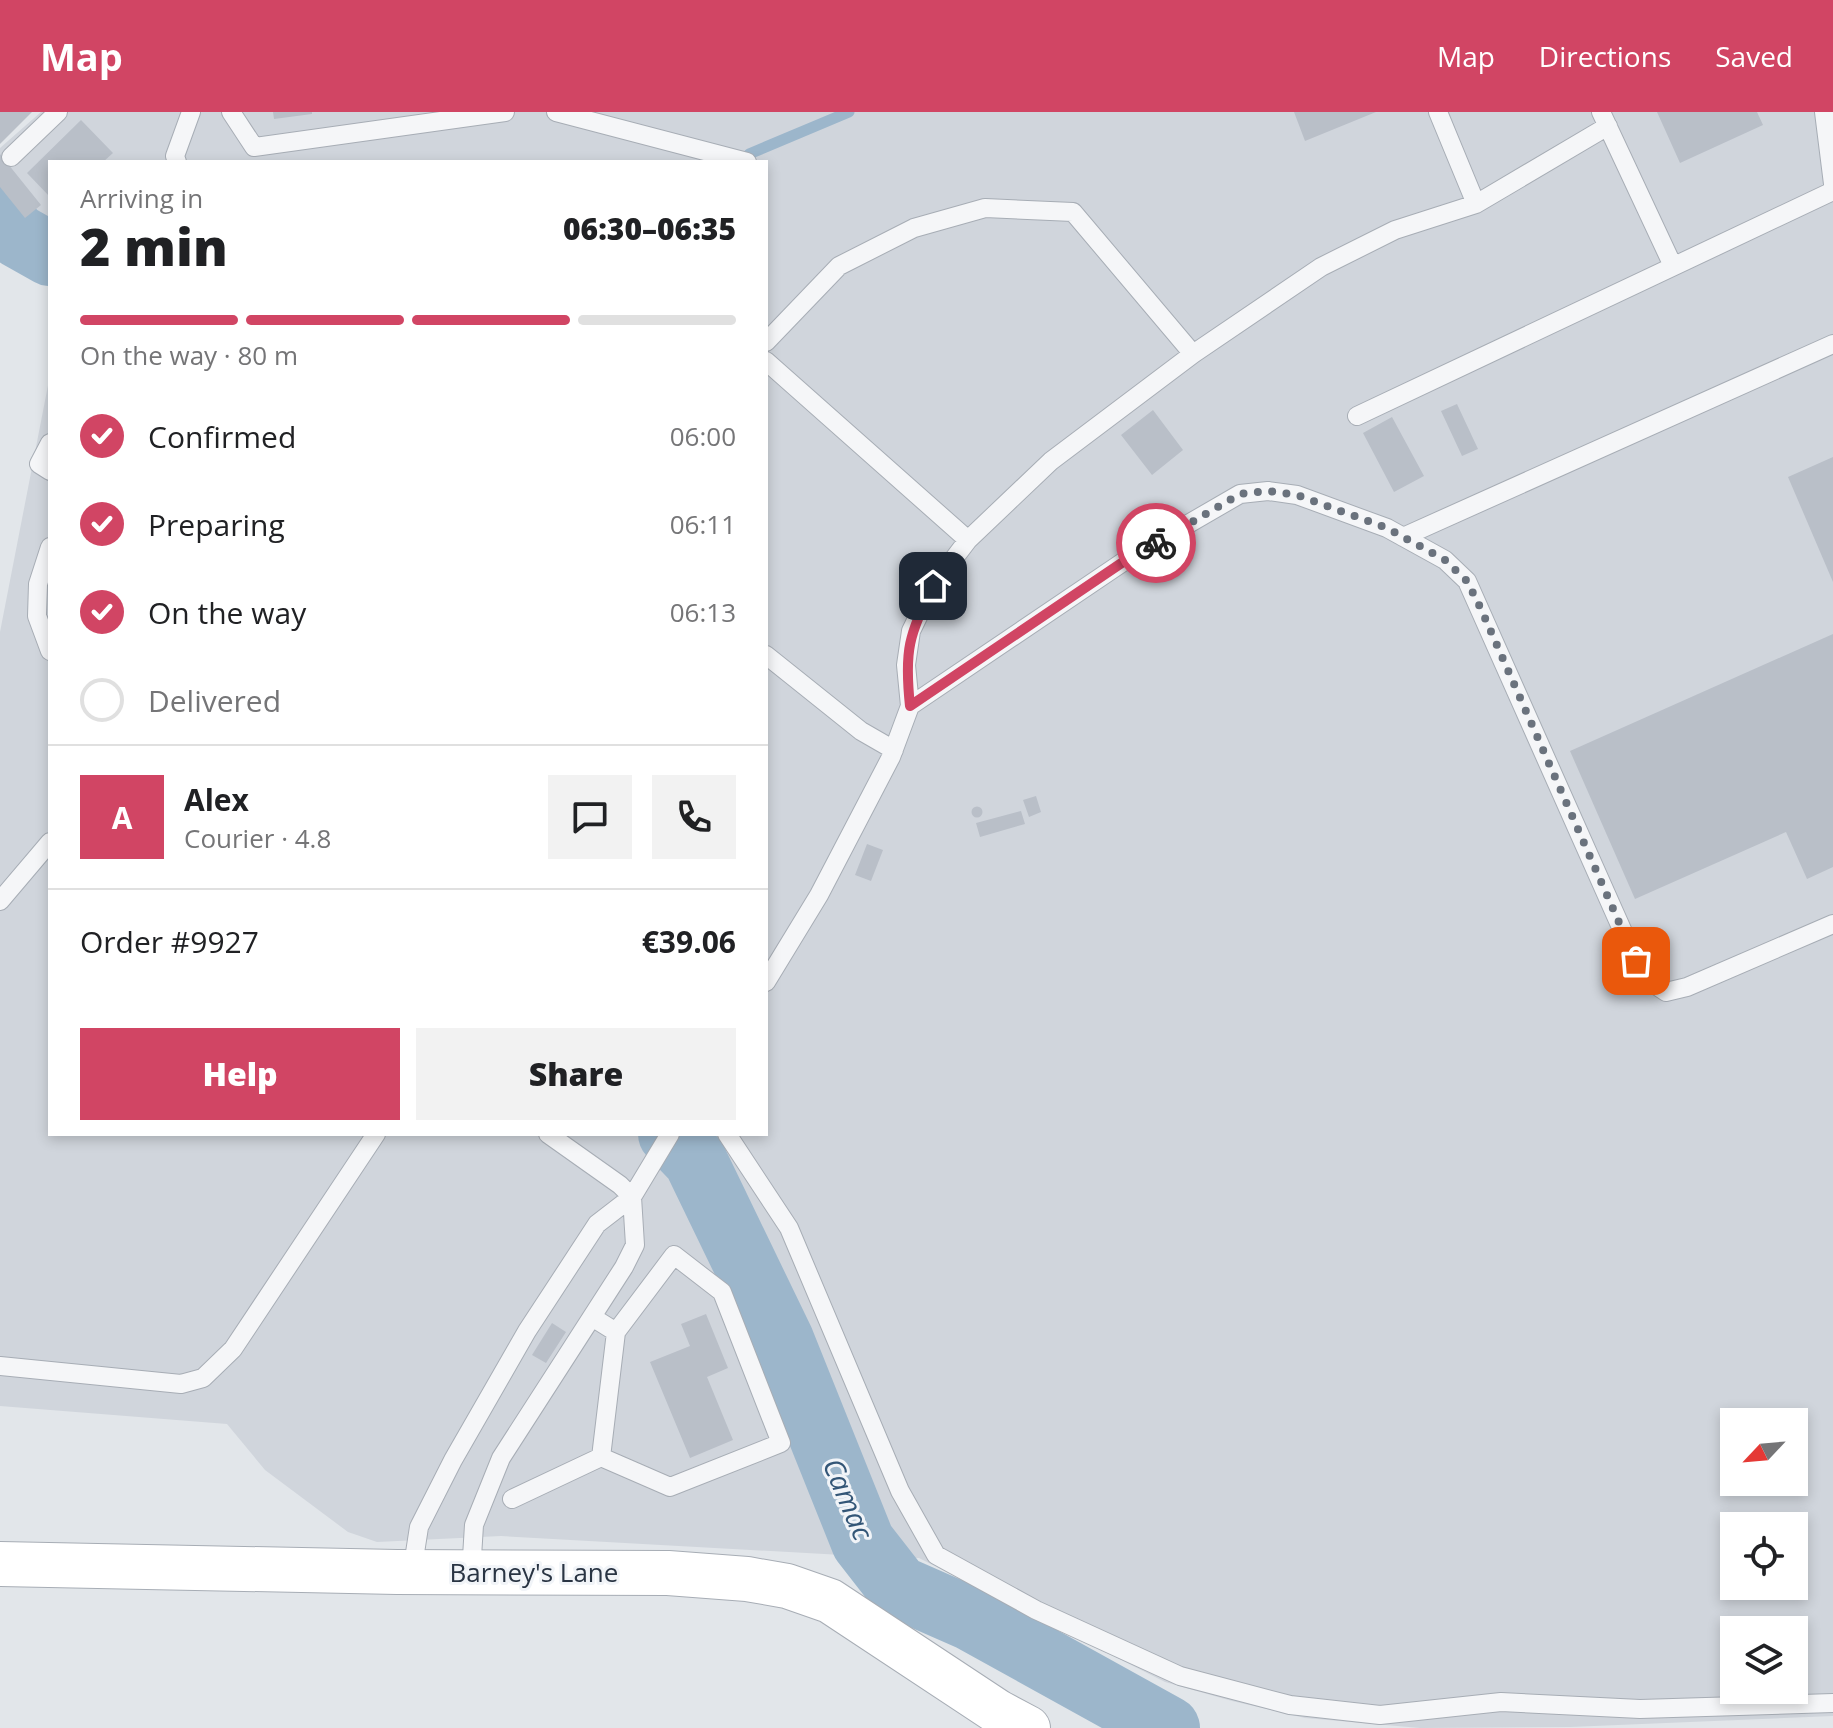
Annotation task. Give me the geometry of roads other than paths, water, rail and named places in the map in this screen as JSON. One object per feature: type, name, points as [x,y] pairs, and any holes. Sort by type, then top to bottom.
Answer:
[{"type":"street","name":"Barney's Lane","points":[[0,1564],[471,1573],[668,1573],[747,1579],[787,1586],[830,1601],[998,1712],[1028,1728]]},
{"type":"lane","points":[[11,157],[58,112]]},
{"type":"lane","points":[[176,160],[175,156],[191,112]]},
{"type":"lane","points":[[231,112],[254,147],[505,112]]},
{"type":"lane","points":[[556,112],[739,160]]},
{"type":"lane","points":[[1438,112],[1476,204]]},
{"type":"lane","points":[[1824,112],[1833,184]]},
{"type":"lane","points":[[768,979],[819,895],[894,750],[910,706],[906,665],[911,631],[933,586],[968,540],[1051,461],[1193,354],[1321,267],[1395,230],[1476,204],[1605,119],[1673,266]]},
{"type":"lane","points":[[1357,416],[1833,191]]},
{"type":"lane","points":[[768,340],[839,266],[914,228],[985,208],[1073,212],[1193,354]]},
{"type":"lane","points":[[1403,537],[1833,344]]},
{"type":"lane","points":[[768,363],[968,540]]},
{"type":"lane","points":[[48,447],[39,464],[48,470]]},
{"type":"lane","points":[[910,706],[1126,560],[1240,494],[1268,491],[1297,495],[1387,528],[1445,560],[1467,581],[1636,961],[1651,982],[1666,992],[1687,987],[1833,924]]},
{"type":"lane","points":[[48,554],[38,584],[37,616],[48,646]]},
{"type":"lane","points":[[768,657],[861,731],[894,750]]},
{"type":"lane","points":[[0,901],[48,844]]},
{"type":"lane","points":[[0,1366],[181,1384],[203,1378],[233,1349],[375,1136]]},
{"type":"lane","points":[[471,1573],[474,1525],[501,1458],[635,1245],[632,1197],[551,1136]]},
{"type":"lane","points":[[728,1136],[789,1228],[900,1491],[936,1555],[1036,1610],[1180,1676],[1290,1705],[1380,1715],[1501,1702],[1640,1709],[1833,1703]]},
{"type":"lane","points":[[412,1572],[419,1527],[453,1460],[527,1331],[597,1224],[632,1197],[666,1141]]},
{"type":"lane","points":[[512,1499],[601,1457],[670,1487],[781,1443],[722,1292],[674,1255],[616,1332],[601,1457]]},
{"type":"lane","points":[[592,1317],[616,1332]]},
{"type":"waterway","points":[[749,154],[849,112]]},
{"type":"waterway","name":"Camac","points":[[0,218],[18,236],[48,253]]},
{"type":"waterway","name":"Camac","points":[[672,1136],[695,1160],[782,1340],[863,1542],[898,1587],[971,1619],[1168,1728]]}]
